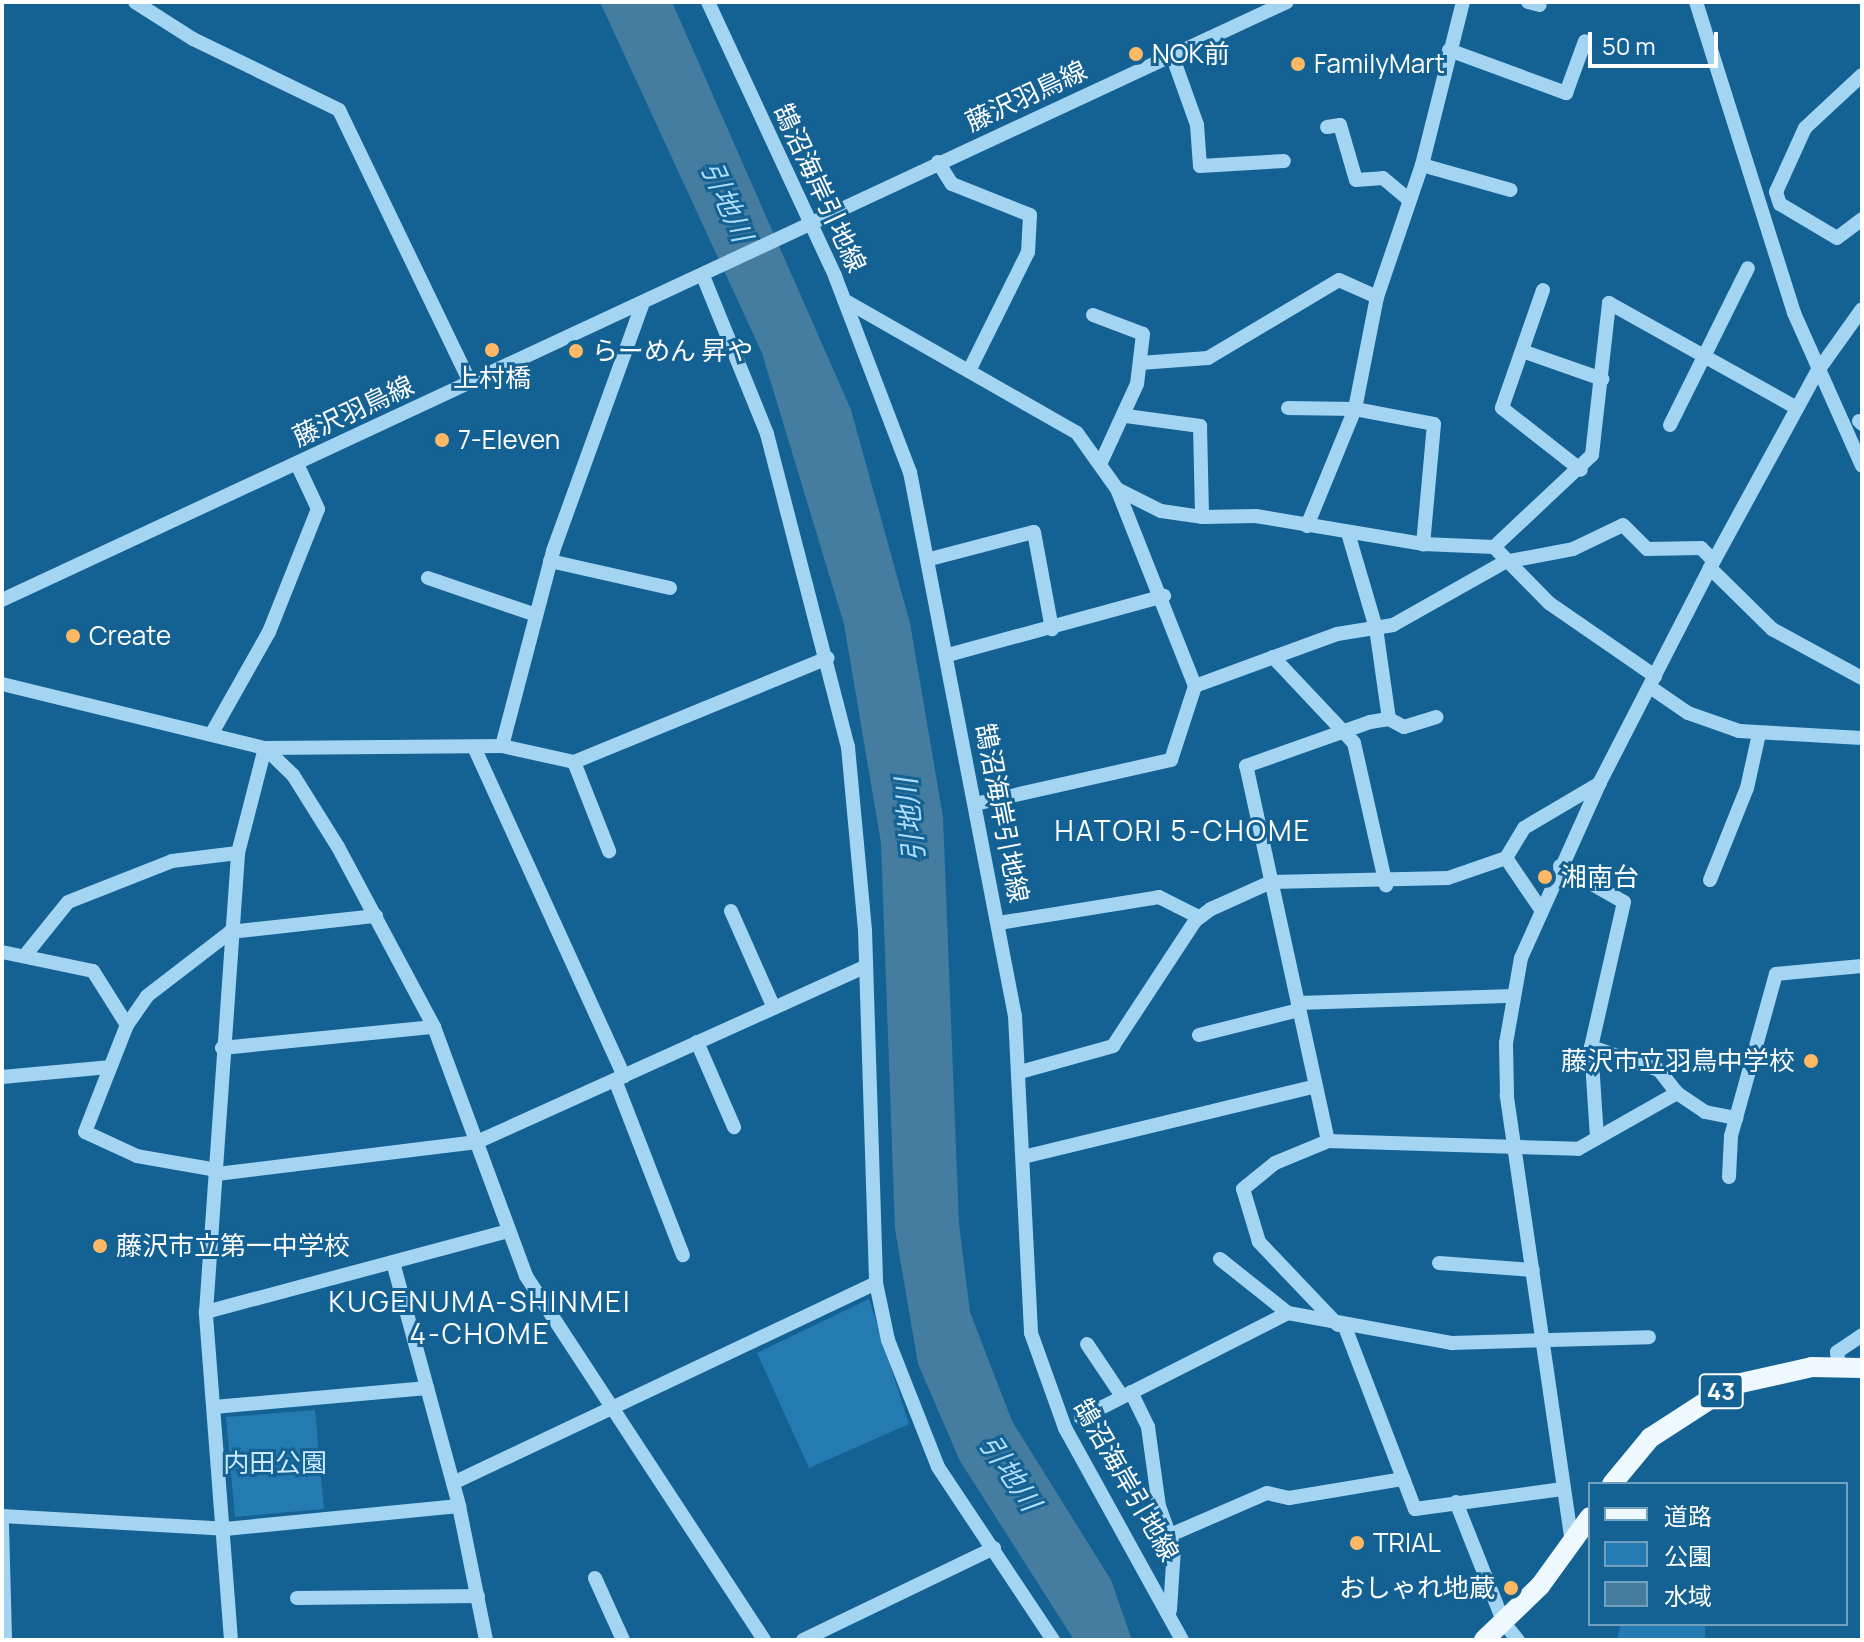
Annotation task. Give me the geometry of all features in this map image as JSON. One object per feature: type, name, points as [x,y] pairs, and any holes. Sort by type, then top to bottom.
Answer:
[{"type":"main road","name":"43","points":[[1614,1482],[1650,1438],[1705,1399],[1772,1374],[1839,1365],[1862,1368]]},
{"type":"main road","points":[[1484,1640],[1504,1623],[1588,1520]]},
{"type":"street","points":[[135,2],[193,39],[339,110],[470,382]]},
{"type":"street","name":"鵠沼海岸引地線","points":[[708,2],[844,300],[896,428],[930,559],[999,923],[1020,1072],[1031,1333],[1045,1380],[1085,1468],[1170,1610],[1182,1640]]},
{"type":"street","name":"藤沢羽鳥線","points":[[2,600],[726,266],[789,236],[807,222],[1287,2]]},
{"type":"street","points":[[1307,526],[1355,409],[1377,297],[1407,198],[1422,165],[1463,2]]},
{"type":"street","points":[[1696,2],[1817,372],[1862,466]]},
{"type":"street","points":[[1449,50],[1566,93],[1585,41]]},
{"type":"street","points":[[1172,55],[1197,125],[1200,166],[1284,161]]},
{"type":"street","points":[[1862,75],[1805,128],[1776,192],[1780,204],[1837,238],[1862,219]]},
{"type":"street","points":[[1327,127],[1340,125],[1356,180],[1383,178],[1407,198]]},
{"type":"street","points":[[938,162],[952,184],[1030,215],[1028,252],[970,369]]},
{"type":"street","points":[[1422,165],[1511,190]]},
{"type":"street","points":[[1670,425],[1748,268]]},
{"type":"street","points":[[703,276],[759,411],[828,658],[853,784],[865,967],[876,1283],[902,1384],[938,1467],[1053,1640]]},
{"type":"street","points":[[1140,363],[1208,358],[1339,280],[1377,297]]},
{"type":"street","points":[[1543,290],[1525,352],[1502,408],[1581,470]]},
{"type":"street","points":[[844,300],[1050,411],[1102,460],[1164,596],[1195,686],[1171,760],[975,804]]},
{"type":"street","points":[[502,746],[550,561],[643,303]]},
{"type":"street","points":[[1117,489],[1161,511],[1307,526],[1423,544],[1494,547],[1581,470],[1595,447],[1609,303],[1707,354],[1797,408]]},
{"type":"street","points":[[1572,1543],[1513,1151],[1506,1043],[1513,996],[1540,908],[1600,782],[1712,564],[1797,408],[1817,372],[1862,309]]},
{"type":"street","points":[[1093,315],[1143,334],[1140,363],[1126,416],[1102,460]]},
{"type":"street","points":[[1525,352],[1602,379]]},
{"type":"street","points":[[1288,408],[1355,409],[1434,424],[1423,544]]},
{"type":"street","points":[[1126,416],[1200,426],[1202,517]]},
{"type":"street","points":[[212,733],[269,632],[318,509],[297,464]]},
{"type":"street","points":[[1195,686],[1273,657],[1376,628],[1422,611],[1505,562],[1573,549],[1623,525],[1647,549],[1701,548],[1772,629],[1862,678]]},
{"type":"street","points":[[930,559],[1034,532],[1052,629]]},
{"type":"street","points":[[1348,533],[1376,628],[1389,719]]},
{"type":"street","points":[[1494,547],[1505,562],[1582,629],[1712,724],[1759,734],[1862,738]]},
{"type":"street","points":[[550,561],[670,588]]},
{"type":"street","points":[[428,578],[536,615]]},
{"type":"street","points":[[948,655],[1164,596]]},
{"type":"street","points":[[1273,657],[1346,733],[1386,885]]},
{"type":"street","points":[[2,684],[265,748],[502,746],[574,762],[828,658]]},
{"type":"street","points":[[1328,1141],[1246,766],[1287,746],[1346,733],[1389,719],[1404,727],[1436,717]]},
{"type":"street","points":[[1710,880],[1747,788],[1759,734]]},
{"type":"street","points":[[474,747],[620,1078],[683,1255]]},
{"type":"street","points":[[231,1640],[225,1529],[206,1312],[230,932],[238,853],[265,748]]},
{"type":"street","points":[[265,748],[293,775],[376,916],[434,1027],[477,1142],[504,1232],[607,1410],[764,1640]]},
{"type":"street","points":[[574,762],[609,851]]},
{"type":"street","points":[[1020,1072],[1113,1046],[1199,917],[1271,882],[1386,885],[1448,878],[1506,858],[1524,828],[1600,782]]},
{"type":"street","points":[[27,953],[68,902],[172,861],[238,853]]},
{"type":"street","points":[[1506,858],[1540,908]]},
{"type":"street","points":[[1560,866],[1624,902],[1591,1047],[1597,1138]]},
{"type":"street","points":[[999,923],[1159,897],[1199,917]]},
{"type":"street","points":[[731,911],[774,1008]]},
{"type":"street","points":[[376,916],[230,932],[147,996],[127,1025],[85,1132],[137,1156],[217,1172],[477,1142],[865,967]]},
{"type":"street","points":[[2,952],[27,953],[93,971],[127,1025]]},
{"type":"street","points":[[1729,1177],[1736,1118],[1776,974],[1862,966]]},
{"type":"street","points":[[1199,1035],[1298,1006],[1513,996]]},
{"type":"street","points":[[222,1048],[434,1027]]},
{"type":"street","points":[[697,1042],[734,1127]]},
{"type":"street","points":[[1591,1047],[1659,1070],[1677,1093],[1705,1112],[1736,1118]]},
{"type":"street","points":[[2,1077],[109,1067]]},
{"type":"street","points":[[1023,1157],[1316,1086]]},
{"type":"street","points":[[1563,1489],[1415,1509],[1341,1326],[1262,1248],[1243,1189],[1275,1163],[1328,1141],[1513,1151],[1578,1149],[1677,1093]]},
{"type":"street","points":[[206,1312],[394,1266],[504,1232]]},
{"type":"street","points":[[1220,1259],[1288,1313],[1341,1326],[1452,1343],[1544,1345],[1649,1337]]},
{"type":"street","points":[[1439,1263],[1533,1270]]},
{"type":"street","points":[[394,1266],[459,1506],[486,1640]]},
{"type":"street","points":[[453,1483],[876,1283]]},
{"type":"street","points":[[1081,1418],[1288,1313]]},
{"type":"street","points":[[1839,1365],[1837,1352],[1862,1335]]},
{"type":"street","points":[[1087,1344],[1148,1427],[1176,1564],[1170,1610]]},
{"type":"street","points":[[214,1407],[427,1388]]},
{"type":"street","points":[[1170,1535],[1267,1493],[1289,1498],[1403,1479]]},
{"type":"street","points":[[1456,1502],[1504,1623],[1518,1640]]},
{"type":"street","points":[[2,1516],[225,1529],[459,1506]]},
{"type":"street","points":[[2,1524],[5,1640]]},
{"type":"street","points":[[803,1640],[994,1548]]},
{"type":"street","points":[[595,1578],[623,1640]]},
{"type":"street","points":[[297,1598],[478,1596]]},
{"type":"green space","points":[[869,1299],[909,1424],[809,1468],[757,1353]]},
{"type":"green space","name":"内田公園","points":[[315,1410],[324,1509],[235,1517],[226,1417]]},
{"type":"green space","points":[[1620,1626],[1705,1626],[1705,1640],[1617,1640]]},
{"type":"water","name":"引地川","points":[[600,2],[672,2],[851,410],[910,623],[943,817],[959,1224],[970,1312],[1012,1421],[1111,1580],[1132,1640],[1074,1640],[960,1461],[918,1364],[895,1229],[881,843],[844,624],[762,353]]},
{"type":"place","name":"NOK前","points":[[1136,54]]},
{"type":"place","name":"FamilyMart","points":[[1298,64]]},
{"type":"place","name":"上村橋","points":[[492,350]]},
{"type":"place","name":"らーめん 昇や","points":[[576,351]]},
{"type":"place","name":"7-Eleven","points":[[442,440]]},
{"type":"place","name":"Create","points":[[73,636]]},
{"type":"place","name":"湘南台","points":[[1545,877]]},
{"type":"place","name":"藤沢市立羽鳥中学校","points":[[1811,1061]]},
{"type":"place","name":"藤沢市立第一中学校","points":[[100,1246]]},
{"type":"place","name":"TRIAL","points":[[1357,1543]]},
{"type":"place","name":"おしゃれ地蔵","points":[[1511,1588]]},
{"type":"district","name":"HATORI 5-CHOME","points":[[1183,830]]},
{"type":"district","name":"KUGENUMA-SHINMEI 4-CHOME","points":[[480,1317]]}]
